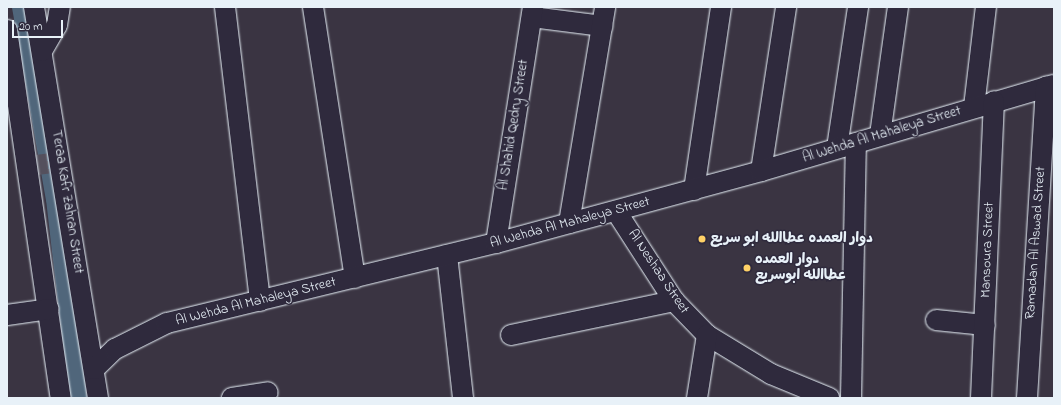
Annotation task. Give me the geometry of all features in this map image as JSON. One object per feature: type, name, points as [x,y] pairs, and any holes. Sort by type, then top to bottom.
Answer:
[{"type":"street","name":"Teraa Kafr Zahran Street","points":[[34,7],[98,398]]},
{"type":"street","points":[[42,51],[57,25],[60,7]]},
{"type":"street","points":[[226,7],[260,301]]},
{"type":"street","points":[[313,7],[355,278]]},
{"type":"street","points":[[694,190],[721,7]]},
{"type":"street","points":[[761,171],[786,7]]},
{"type":"street","points":[[851,398],[846,146],[858,7]]},
{"type":"street","points":[[880,136],[898,7]]},
{"type":"street","points":[[974,107],[986,7]]},
{"type":"street","points":[[533,12],[603,17],[569,224]]},
{"type":"street","name":"Al Shahid Qedry Street","points":[[496,243],[533,12]]},
{"type":"street","points":[[7,30],[61,398]]},
{"type":"street","name":"Al Wehda Al Mahaleya Street","points":[[94,369],[115,349],[140,334],[260,301],[496,243],[694,190],[994,101],[1050,86]]},
{"type":"street","name":"Ramadan Al Aswad Street","points":[[1027,398],[1050,86]]},
{"type":"street","name":"Mansoura Street","points":[[982,398],[994,101]]},
{"type":"street","name":"Al Neshaa Street","points":[[616,211],[674,301],[707,335],[771,374],[829,398]]},
{"type":"street","points":[[447,255],[463,398]]},
{"type":"street","points":[[511,335],[674,301]]},
{"type":"street","points":[[7,315],[48,309]]},
{"type":"street","points":[[936,320],[985,325]]},
{"type":"street","points":[[697,398],[707,335]]},
{"type":"street","points":[[232,398],[268,392]]},
{"type":"waterway","points":[[21,7],[55,199],[78,398]]},
{"type":"tunnel","points":[[28,166],[61,162]]},
{"type":"place","name":"دوار العمده عطاالله ابو سريع","points":[[702,239]]},
{"type":"place","name":"دوار العمده عطاالله ابوسريع","points":[[747,268]]}]
